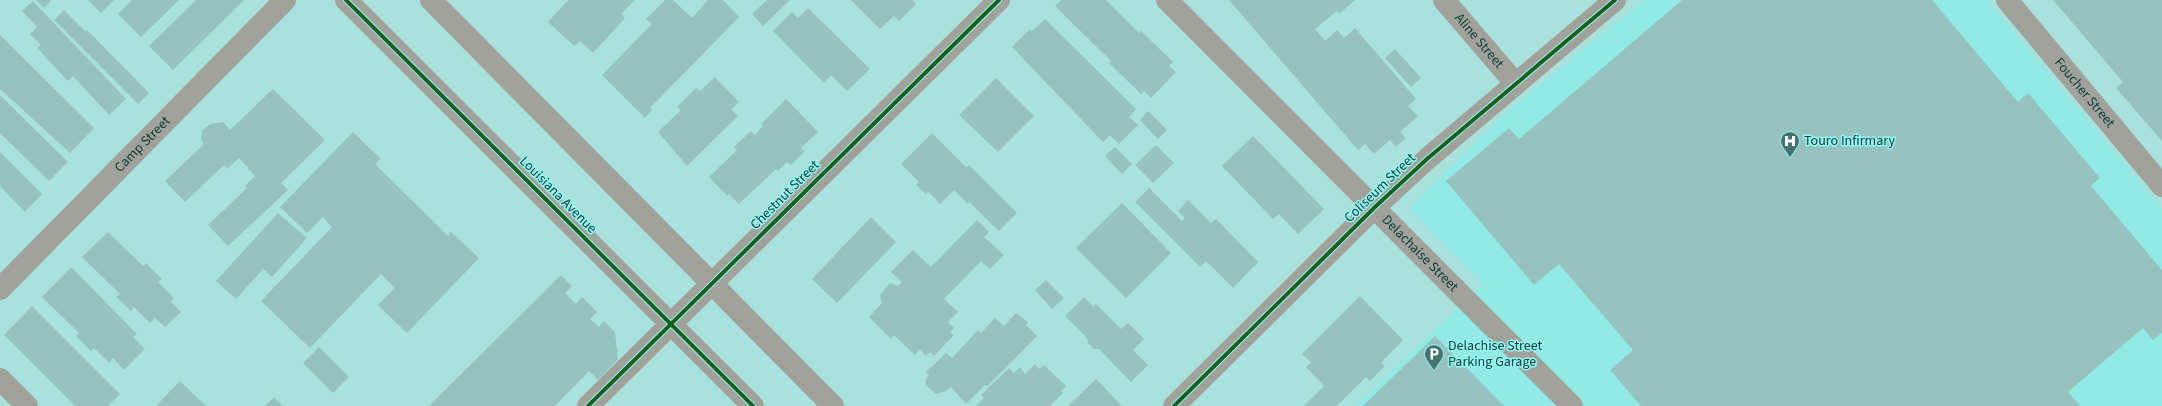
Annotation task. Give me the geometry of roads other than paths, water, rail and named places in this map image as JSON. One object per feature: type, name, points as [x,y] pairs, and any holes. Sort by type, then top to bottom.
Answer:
[{"type":"street","name":"Camp Street","points":[[0,288],[285,0]]},
{"type":"street","name":"Louisiana Avenue","points":[[346,0],[754,406]]},
{"type":"street","points":[[431,0],[833,406]]},
{"type":"street","name":"Chestnut Street","points":[[588,406],[999,0]]},
{"type":"street","name":"Delachaise Street","points":[[1166,0],[1375,207],[1572,406]]},
{"type":"street","name":"Aline Street","points":[[1444,0],[1515,83]]},
{"type":"street","name":"Coliseum Street","points":[[1174,406],[1375,207],[1427,159],[1515,83],[1615,0]]},
{"type":"street","name":"Foucher Street","points":[[2007,0],[2162,186]]},
{"type":"street","points":[[0,379],[27,406]]},
{"type":"place","name":"Touro Infirmary","points":[[1790,158]]},
{"type":"place","name":"Delachise Street Parking Garage","points":[[1434,371]]}]
